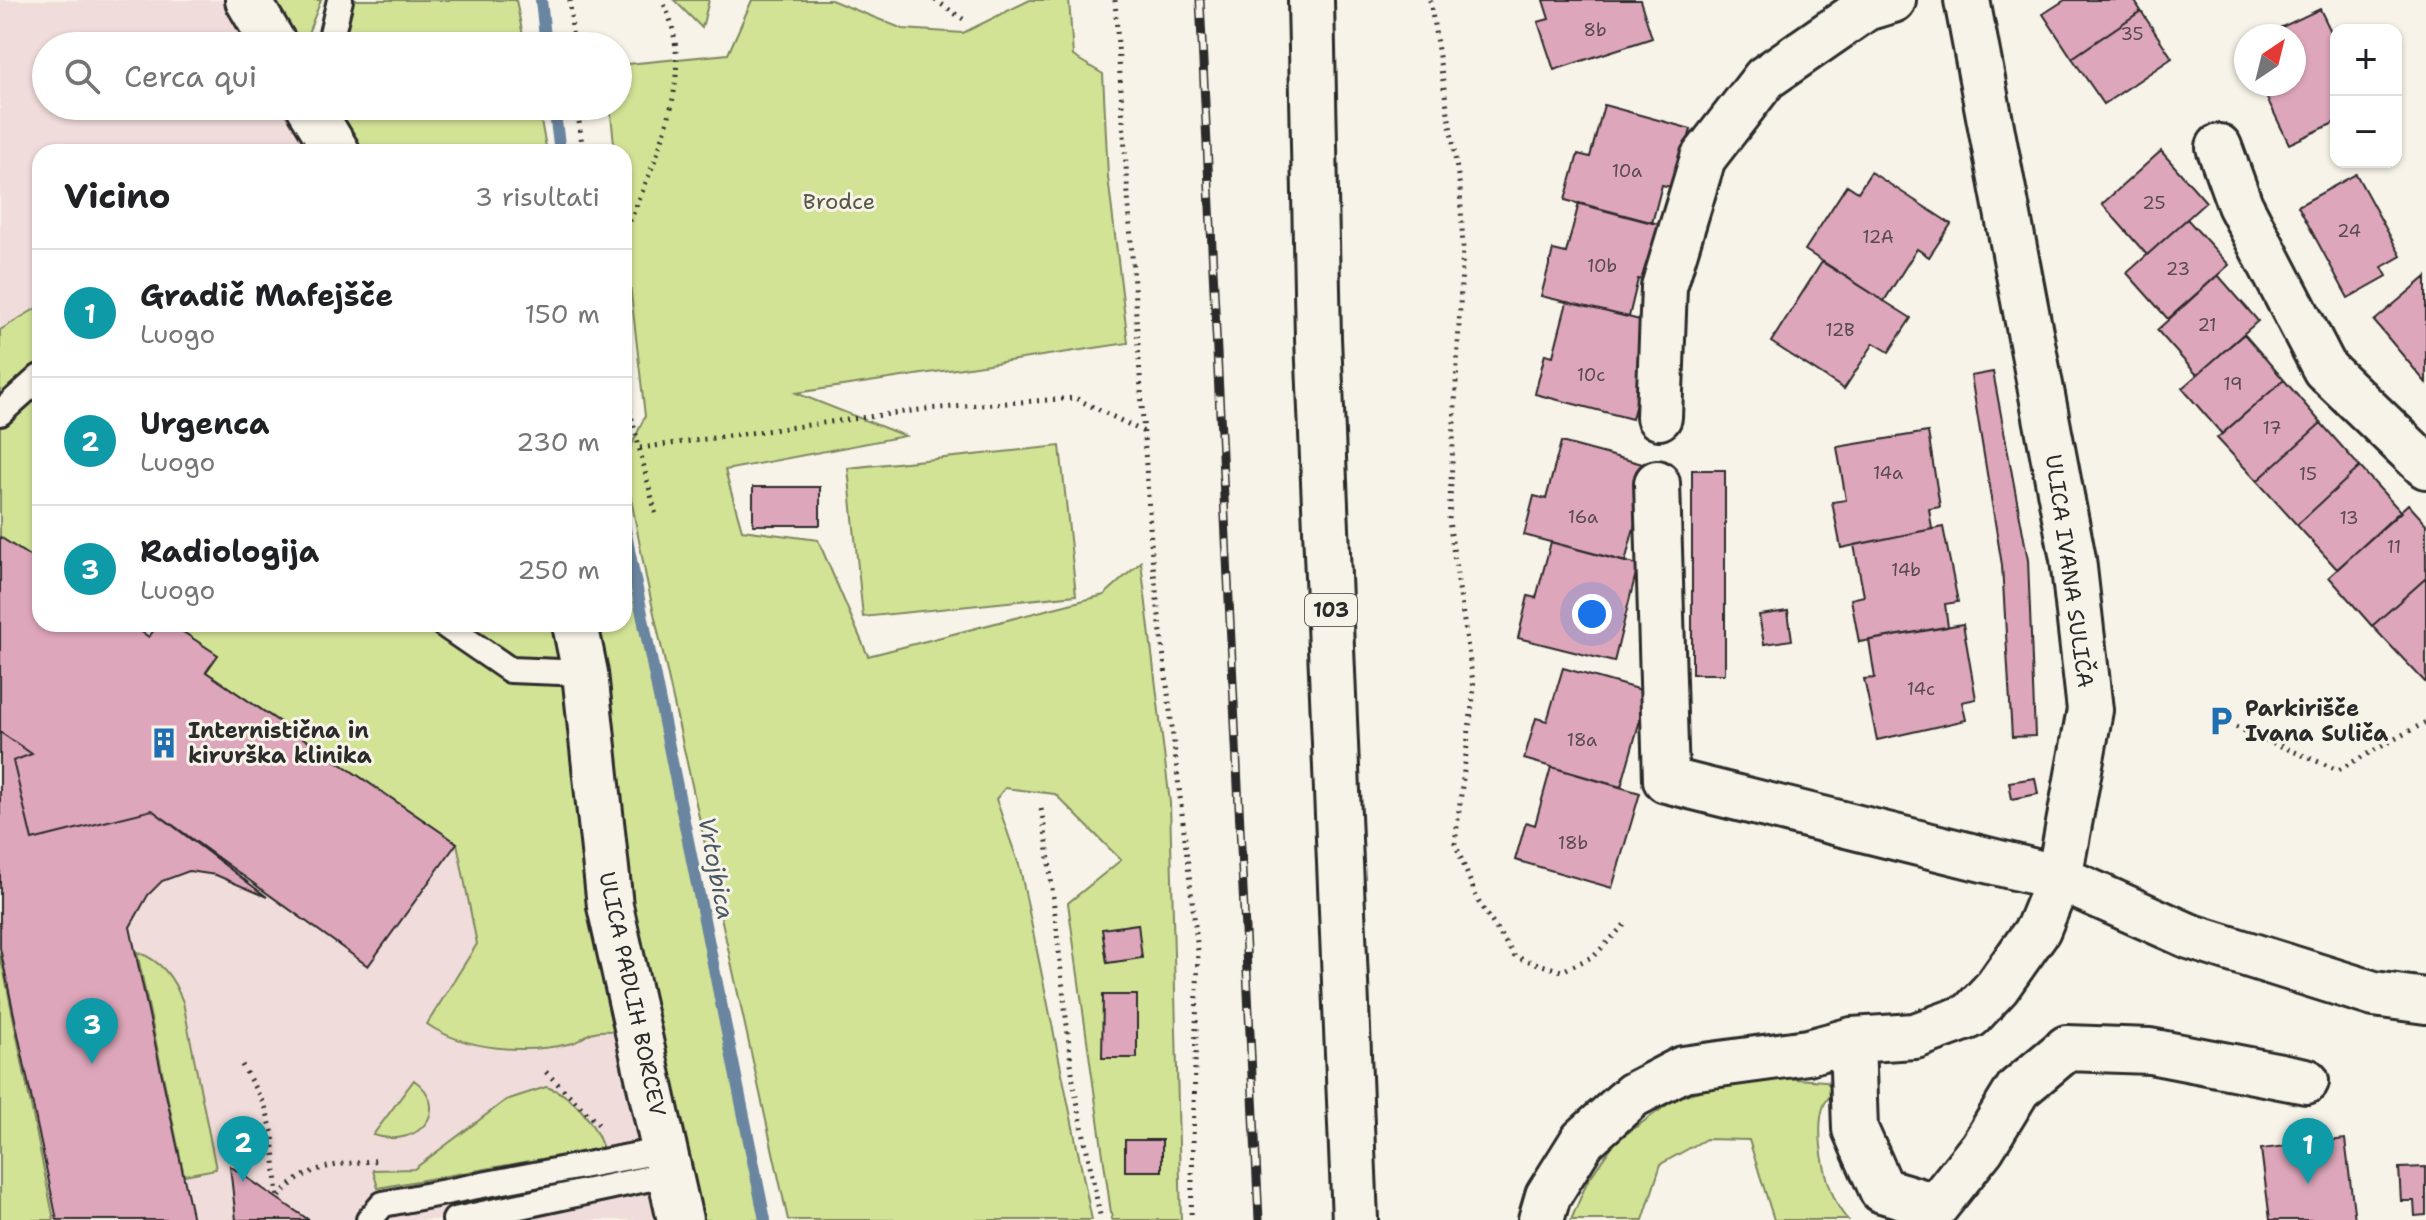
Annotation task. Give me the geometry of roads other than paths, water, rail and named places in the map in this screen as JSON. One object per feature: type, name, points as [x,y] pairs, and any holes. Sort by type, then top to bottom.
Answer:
[{"type":"street","points":[[248,0],[267,32]]},
{"type":"street","name":"103","points":[[1311,0],[1318,338],[1355,1220]]},
{"type":"street","points":[[1659,417],[1664,287],[1703,158],[1765,78],[1866,8],[1893,0]]},
{"type":"street","name":"ULICA IVANA SULIČA","points":[[1967,0],[2073,559],[2090,710],[2059,878]]},
{"type":"street","points":[[319,120],[332,144]]},
{"type":"street","points":[[2219,147],[2240,205],[2325,369],[2426,466]]},
{"type":"street","points":[[1657,483],[1666,780],[2059,878],[2189,936],[2374,994],[2426,1001]]},
{"type":"street","name":"ULICA PADLIH BORCEV","points":[[577,632],[585,673],[610,906],[680,1220]]},
{"type":"street","points":[[1541,1220],[1548,1196],[1583,1140],[1633,1095],[1683,1069],[1808,1052],[1852,1040],[1915,1036],[1970,1016],[1997,987],[2038,929],[2059,878]]},
{"type":"street","points":[[1852,1040],[1855,1129],[1882,1190],[1936,1206],[1982,1148],[2018,1089],[2067,1048],[2150,1051],[2306,1081]]},
{"type":"lane","points":[[332,32],[340,0]]},
{"type":"lane","points":[[0,413],[32,384]]},
{"type":"lane","points":[[455,632],[510,670],[585,673]]},
{"type":"lane","points":[[369,1220],[383,1204],[667,1162]]},
{"type":"lane","points":[[455,1220],[667,1162]]},
{"type":"waterway","name":"Vrtojbica","points":[[541,0],[544,32]]},
{"type":"waterway","name":"Vrtojbica","points":[[556,120],[559,144]]},
{"type":"waterway","name":"Vrtojbica","points":[[632,564],[765,1220]]},
{"type":"railway","points":[[1200,0],[1259,1220]]},
{"type":"place","name":"Parkirišče Ivana Suliča","points":[[2221,721]]},
{"type":"place","name":"Internistična in kirurška klinika","points":[[164,743]]},
{"type":"place","name":"Radiologija","points":[[92,1064]]},
{"type":"place","name":"Urgenca","points":[[243,1182]]},
{"type":"place","name":"Gradič Mafejšče","points":[[2308,1184]]},
{"type":"park label","name":"Brodce","points":[[839,201]]}]
